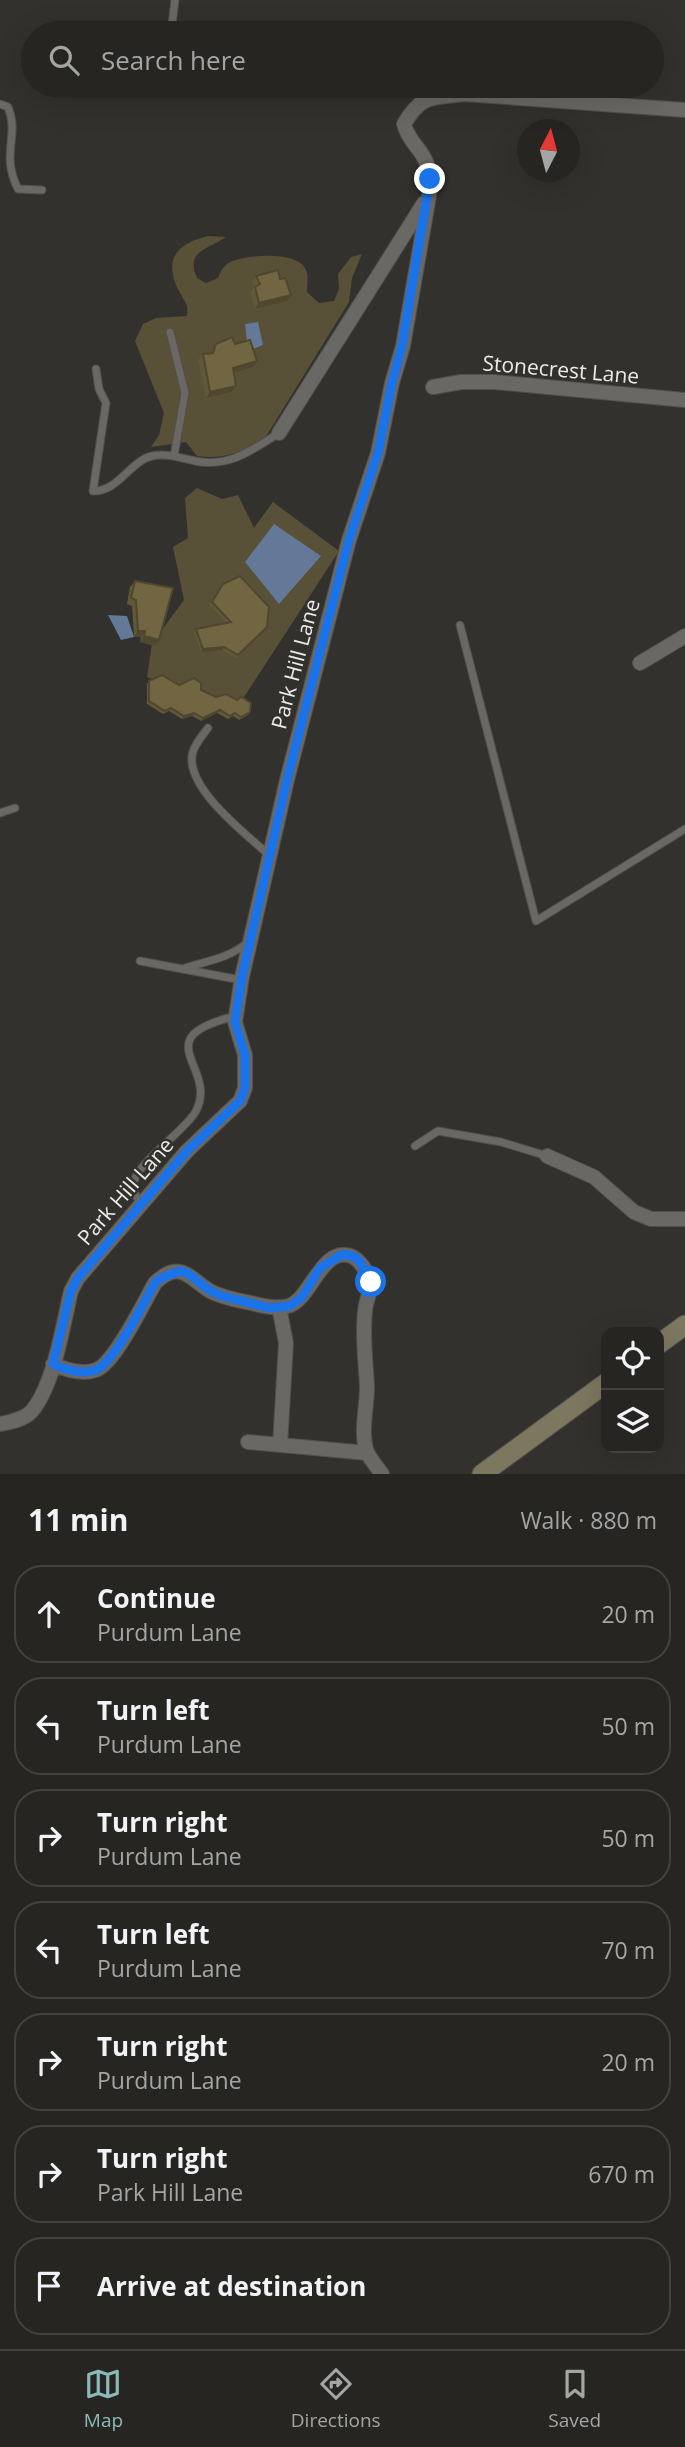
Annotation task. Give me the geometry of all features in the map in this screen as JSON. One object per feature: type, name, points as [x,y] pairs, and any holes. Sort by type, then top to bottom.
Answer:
[{"type":"street","name":"Park Hill Lane","points":[[0,1424],[14,1422],[30,1413],[50,1378],[71,1291],[78,1278],[187,1151],[240,1101],[245,1088],[245,1055],[237,1034],[236,1016],[241,980],[287,780],[349,540],[378,453],[402,346],[430,179],[426,160],[408,138],[404,124],[414,106],[430,98]]},
{"type":"street","name":"Park Hill Lane","points":[[519,98],[685,110]]},
{"type":"street","points":[[279,433],[429,196]]},
{"type":"street","name":"Stonecrest Lane","points":[[433,387],[461,382],[494,382],[685,400]]},
{"type":"street","points":[[640,663],[685,636]]},
{"type":"street","points":[[547,1156],[594,1177],[634,1212],[651,1219],[685,1219]]},
{"type":"street","points":[[53,1364],[68,1371],[97,1370],[110,1359],[155,1283],[180,1271],[222,1296],[270,1308],[290,1306],[302,1297],[320,1268],[341,1255],[350,1255],[359,1260],[371,1282],[365,1313],[365,1437],[367,1453],[382,1474]]},
{"type":"street","points":[[279,1307],[286,1343],[280,1445]]},
{"type":"street","points":[[664,1340],[685,1325]]},
{"type":"street","points":[[482,1474],[601,1387]]},
{"type":"street","points":[[248,1442],[367,1453]]},
{"type":"lane","points":[[172,21],[174,0]]},
{"type":"lane","points":[[0,104],[8,107],[12,116],[5,158],[7,172],[18,189],[43,190]]},
{"type":"lane","points":[[170,332],[185,393],[174,456]]},
{"type":"lane","points":[[96,369],[99,389],[106,403],[93,491],[108,488],[150,456],[174,456],[198,462],[230,461],[246,455],[279,433]]},
{"type":"lane","points":[[460,625],[536,921],[685,829]]},
{"type":"lane","points":[[208,727],[192,755],[198,779],[215,804],[270,855]]},
{"type":"lane","points":[[0,813],[15,808]]},
{"type":"lane","points":[[181,969],[220,958],[240,949],[250,940]]},
{"type":"lane","points":[[140,961],[241,980]]},
{"type":"lane","points":[[141,1204],[133,1190],[135,1179],[146,1163],[194,1115],[199,1104],[201,1086],[188,1054],[190,1041],[201,1026],[236,1016]]},
{"type":"lane","points":[[415,1146],[438,1131],[500,1142],[547,1156]]},
{"type":"shaded area","points":[[208,236],[226,237],[196,257],[194,269],[197,278],[206,283],[218,278],[227,264],[244,258],[269,256],[293,259],[307,272],[307,292],[319,303],[334,301],[339,289],[338,274],[351,257],[362,254],[352,278],[349,302],[262,443],[214,457],[197,456],[186,442],[151,447],[159,435],[164,413],[135,341],[143,324],[156,318],[187,316],[187,305],[174,280],[173,262],[181,248]]},
{"type":"shaded area","points":[[197,488],[222,499],[238,495],[254,528],[273,502],[339,551],[235,711],[147,677],[152,643],[184,600],[173,547],[188,538],[185,498]]},
{"type":"water","points":[[258,322],[263,345],[248,351],[245,324]]},
{"type":"water","points":[[274,524],[321,556],[279,604],[245,562]]},
{"type":"water","points":[[108,615],[127,616],[134,637],[121,640]]},
{"type":"building","points":[[278,270],[280,279],[285,278],[291,295],[259,303],[255,287],[260,284],[256,276]]},
{"type":"building","points":[[232,337],[235,344],[250,340],[257,361],[233,368],[236,386],[210,392],[203,354],[213,353],[216,344]]},
{"type":"building","points":[[240,576],[269,607],[267,627],[238,655],[224,647],[203,649],[196,629],[231,622],[212,602],[223,584]]},
{"type":"building","points":[[135,581],[173,588],[159,640],[144,636],[145,631],[138,631],[136,600],[131,598]]},
{"type":"building","points":[[162,675],[179,685],[194,678],[201,683],[201,690],[216,697],[226,694],[237,700],[241,697],[251,703],[250,712],[241,717],[235,713],[230,716],[220,710],[203,718],[194,713],[184,716],[171,708],[165,711],[149,701],[149,681]]},
{"type":"route","points":[[371,1282],[359,1260],[350,1255],[341,1255],[320,1268],[302,1297],[290,1306],[270,1308],[222,1296],[180,1271],[155,1283],[110,1359],[97,1370],[68,1371],[53,1364],[71,1291],[78,1278],[187,1151],[240,1101],[245,1088],[245,1055],[235,1022],[242,977],[287,780],[349,540],[378,453],[402,346],[430,179]]}]
